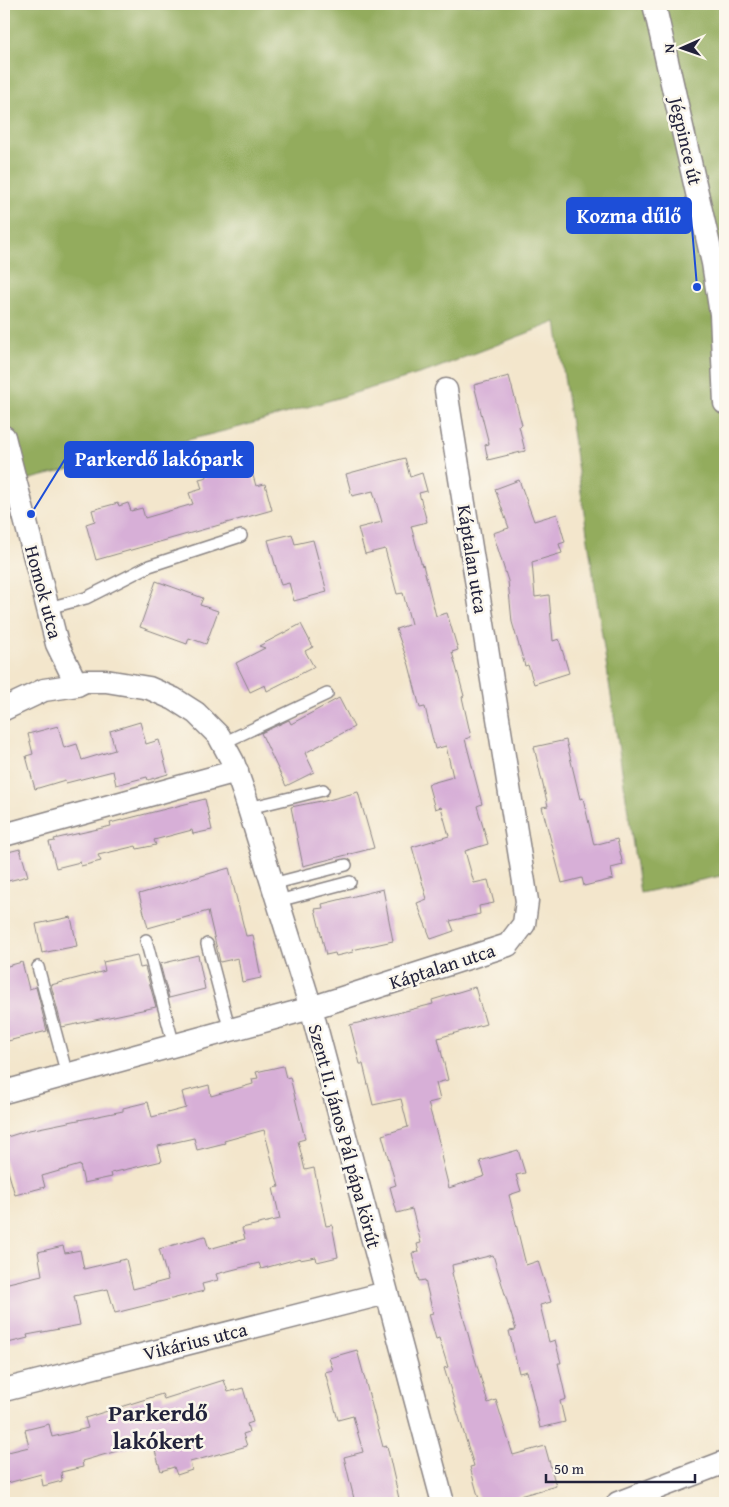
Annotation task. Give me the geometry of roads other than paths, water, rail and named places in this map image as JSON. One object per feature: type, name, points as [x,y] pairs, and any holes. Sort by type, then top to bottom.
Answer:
[{"type":"street","name":"Jégpince út","points":[[654,4],[714,263],[720,314],[725,403]]},
{"type":"street","name":"Káptalan utca","points":[[4,1092],[311,1008],[508,945],[524,924],[527,901],[446,390]]},
{"type":"street","name":"Homok utca","points":[[4,437],[57,644],[77,685]]},
{"type":"street","name":"Szent II. János Pál pápa körút","points":[[4,709],[44,690],[77,685],[85,681],[106,681],[149,688],[174,699],[196,713],[219,736],[223,743],[237,771],[311,1008],[443,1503]]},
{"type":"street","points":[[4,835],[237,771]]},
{"type":"street","name":"Vikárius utca","points":[[4,1390],[386,1293]]},
{"type":"street","points":[[618,1503],[725,1462]]},
{"type":"lane","points":[[48,608],[86,598],[149,566],[241,536]]},
{"type":"lane","points":[[223,743],[327,694]]},
{"type":"lane","points":[[249,808],[323,790]]},
{"type":"lane","points":[[275,893],[346,865]]},
{"type":"lane","points":[[275,893],[350,882]]},
{"type":"lane","points":[[146,940],[174,1046]]},
{"type":"lane","points":[[207,944],[230,1031]]},
{"type":"lane","points":[[38,967],[67,1075]]},
{"type":"place","name":"Kozma dűlő","points":[[697,287]]},
{"type":"place","name":"Parkerdő lakópark","points":[[31,514]]},
{"type":"district","name":"Parkerdő lakókert","points":[[158,1426]]}]
